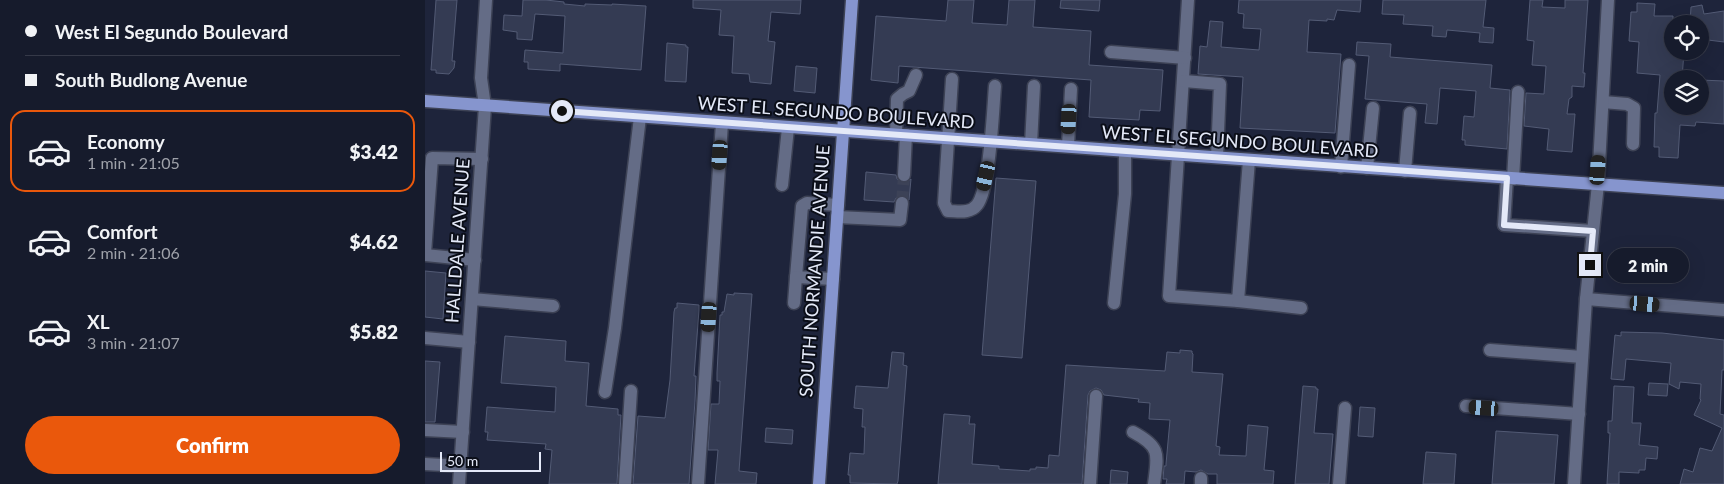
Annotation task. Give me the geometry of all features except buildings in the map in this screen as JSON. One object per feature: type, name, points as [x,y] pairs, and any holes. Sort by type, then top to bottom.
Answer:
[{"type":"main road","name":"SOUTH NORMANDIE AVENUE","points":[[819,484],[852,0]]},
{"type":"main road","name":"WEST EL SEGUNDO BOULEVARD","points":[[425,101],[1724,193]]},
{"type":"street","name":"HALLDALE AVENUE","points":[[459,484],[485,106],[481,78],[486,0]]},
{"type":"street","points":[[1188,0],[1169,296],[1301,308]]},
{"type":"street","points":[[1573,484],[1603,102],[1608,0]]},
{"type":"street","points":[[1111,52],[1185,58]]},
{"type":"street","points":[[1341,166],[1349,65]]},
{"type":"street","points":[[904,175],[897,99],[909,91],[916,75]]},
{"type":"street","points":[[952,79],[944,204],[948,211],[968,212],[977,206],[981,196],[986,176],[995,86]]},
{"type":"street","points":[[1184,81],[1220,84],[1217,157]]},
{"type":"street","points":[[1031,144],[1034,86]]},
{"type":"street","points":[[1068,146],[1071,89]]},
{"type":"street","points":[[1519,92],[1504,225],[1593,231]]},
{"type":"street","points":[[1603,102],[1627,104],[1634,108],[1633,144]]},
{"type":"street","points":[[1367,168],[1373,108]]},
{"type":"street","points":[[1405,171],[1410,113]]},
{"type":"street","points":[[605,392],[615,328],[639,117]]},
{"type":"street","points":[[698,484],[722,123]]},
{"type":"street","points":[[782,185],[788,128]]},
{"type":"street","points":[[1114,303],[1125,194],[1125,151]]},
{"type":"street","points":[[475,260],[425,254],[432,158],[482,159]]},
{"type":"street","points":[[1238,301],[1249,160]]},
{"type":"street","points":[[794,303],[802,206],[807,203],[838,211],[900,220],[902,203]]},
{"type":"street","points":[[796,277],[833,279]]},
{"type":"street","points":[[472,299],[553,306]]},
{"type":"street","points":[[1587,299],[1724,310]]},
{"type":"street","points":[[425,338],[469,342]]},
{"type":"street","points":[[1490,350],[1582,358]]},
{"type":"street","points":[[625,484],[631,391]]},
{"type":"street","points":[[1090,484],[1096,396]]},
{"type":"street","points":[[1466,406],[1579,414]]},
{"type":"street","points":[[1339,484],[1345,408]]},
{"type":"street","points":[[425,430],[463,432]]},
{"type":"street","points":[[1133,432],[1149,440],[1155,451],[1154,484]]},
{"type":"street","points":[[425,464],[460,466]]},
{"type":"tunnel","points":[[902,203],[904,175]]},
{"type":"route","points":[[562,111],[1507,178],[1504,225],[1593,231],[1590,265]]}]
